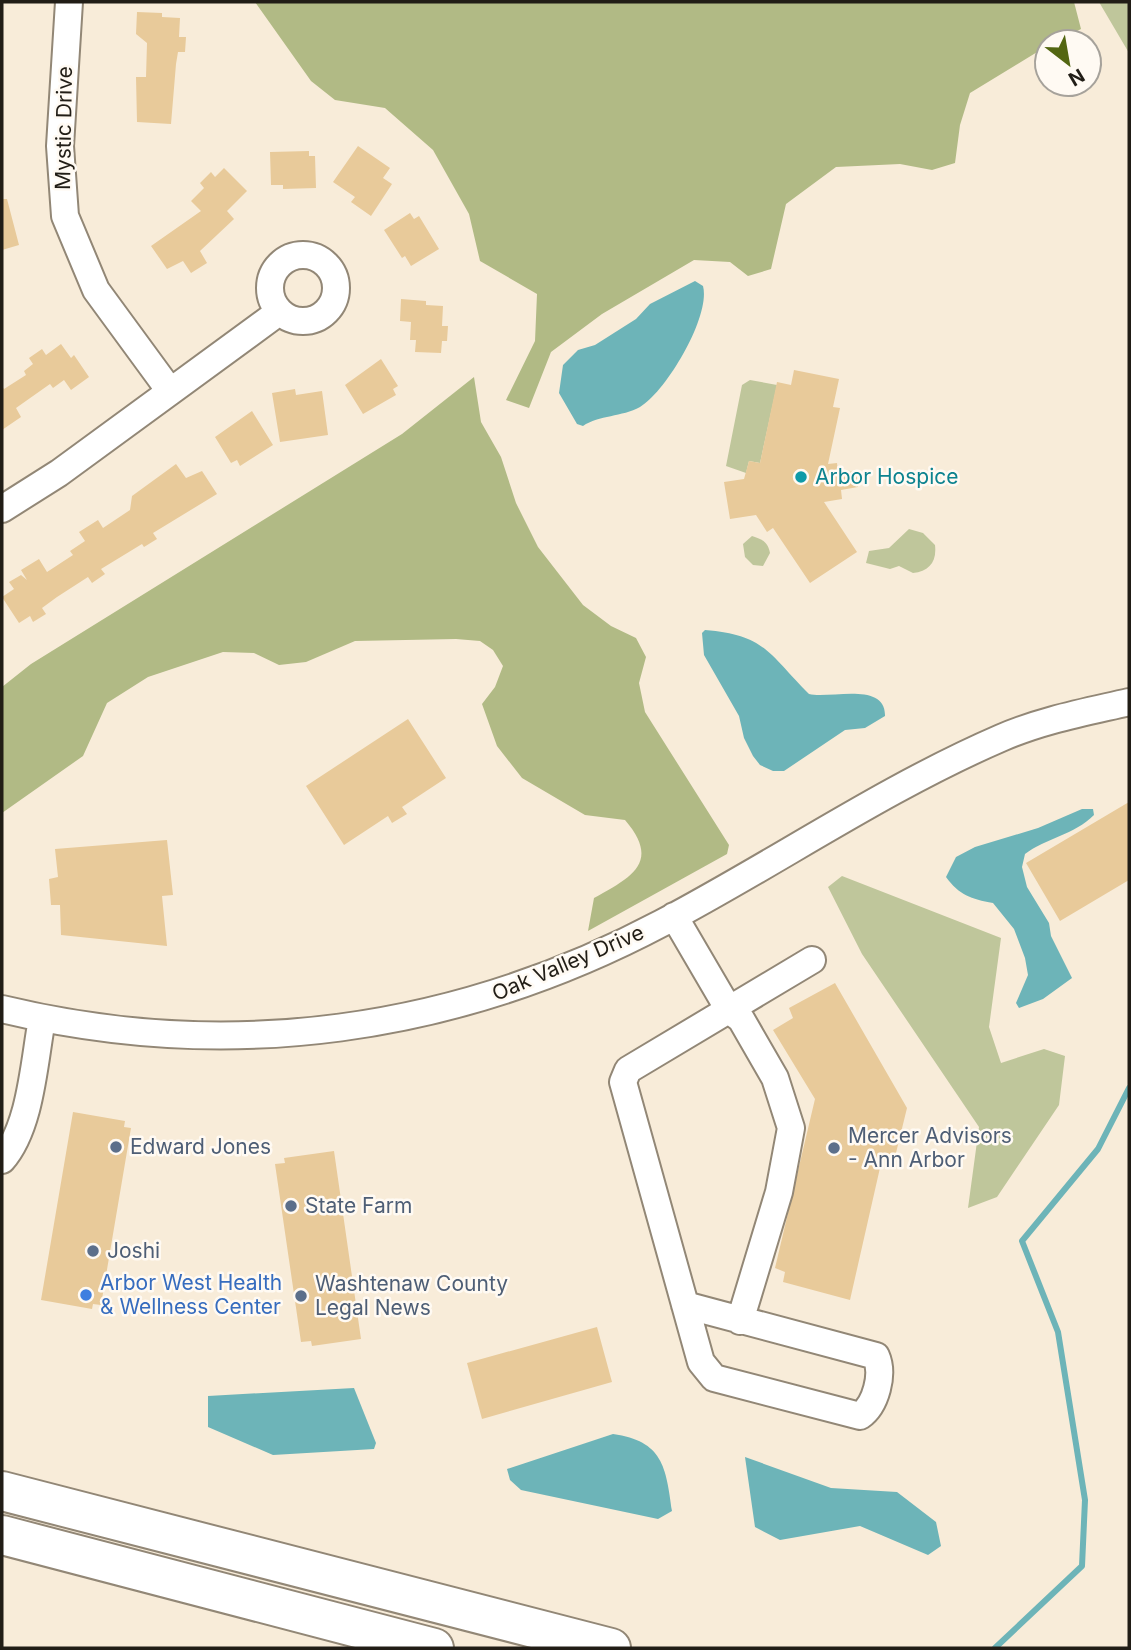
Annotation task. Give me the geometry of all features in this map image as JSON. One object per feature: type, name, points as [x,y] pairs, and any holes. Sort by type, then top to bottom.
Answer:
[{"type":"highway","points":[[2,1490],[611,1648]]},
{"type":"highway","points":[[2,1535],[434,1648]]},
{"type":"street","name":"Mystic Drive","points":[[69,2],[60,146],[65,216],[96,290],[170,391]]},
{"type":"street","points":[[2,509],[59,473],[279,312]]},
{"type":"street","name":"Oak Valley Drive","points":[[2,1009],[42,1019],[112,1030],[188,1034],[279,1034],[365,1026],[466,1004],[536,981],[596,956],[674,916],[936,768],[1015,733],[1129,702]]},
{"type":"street","points":[[674,916],[729,1010],[741,1019],[775,1078],[791,1128],[779,1192],[740,1321]]},
{"type":"street","points":[[685,1305],[876,1356],[881,1368],[870,1410],[860,1416],[714,1378],[701,1362],[685,1305],[624,1082],[628,1070],[812,960]]},
{"type":"street","points":[[2,1160],[15,1144],[22,1125],[42,1019]]},
{"type":"green space","points":[[255,2],[1074,2],[1081,28],[1033,28],[1033,55],[970,93],[960,125],[955,163],[932,170],[900,164],[836,167],[786,204],[771,269],[748,276],[730,262],[694,260],[602,314],[551,352],[529,408],[506,400],[535,341],[537,294],[480,261],[469,214],[433,150],[385,108],[335,100],[311,81]]},
{"type":"green space","points":[[1099,2],[1129,2],[1129,53]]},
{"type":"green space","points":[[474,377],[481,422],[501,457],[516,503],[538,547],[583,605],[611,626],[636,638],[646,657],[639,683],[645,712],[729,845],[727,854],[588,931],[594,898],[620,883],[637,867],[641,858],[641,847],[636,835],[625,820],[585,815],[522,778],[497,746],[482,704],[495,687],[503,666],[493,650],[480,641],[456,639],[355,641],[306,662],[279,665],[254,653],[223,652],[148,677],[107,703],[83,756],[2,813],[2,687],[31,664],[402,434]]},
{"type":"green space","points":[[750,380],[777,385],[760,463],[749,461],[746,473],[726,466],[742,385]]},
{"type":"green space","points":[[909,529],[923,533],[935,545],[935,556],[928,568],[913,573],[899,566],[890,569],[866,563],[869,551],[889,548]]},
{"type":"green space","points":[[752,536],[768,546],[770,553],[763,566],[753,565],[745,557],[743,544]]},
{"type":"green space","points":[[842,876],[1001,938],[989,1027],[1001,1063],[1044,1049],[1065,1056],[1059,1105],[997,1197],[968,1208],[979,1127],[862,954],[828,887]]},
{"type":"water","points":[[695,281],[703,286],[704,299],[700,315],[684,352],[662,386],[640,407],[583,426],[577,424],[559,393],[563,365],[578,350],[595,345],[636,319],[650,304]]},
{"type":"water","points":[[705,630],[741,636],[754,642],[775,657],[809,694],[867,695],[876,698],[883,705],[885,716],[865,728],[845,730],[784,771],[773,771],[760,765],[744,738],[739,716],[704,655],[702,633]]},
{"type":"water","points":[[1082,809],[1093,809],[1094,815],[1078,827],[1025,854],[1022,867],[1027,887],[1049,923],[1051,936],[1072,978],[1043,999],[1019,1008],[1016,1003],[1028,975],[1014,929],[993,903],[966,895],[946,877],[956,857],[975,847],[1038,828]]},
{"type":"water","points":[[354,1388],[376,1443],[374,1449],[273,1455],[208,1427],[208,1396]]},
{"type":"water","points":[[613,1434],[642,1443],[659,1459],[667,1481],[672,1511],[658,1519],[521,1490],[510,1480],[507,1469]]},
{"type":"water","points":[[745,1457],[831,1488],[897,1492],[936,1522],[941,1546],[928,1555],[860,1526],[780,1540],[755,1527]]},
{"type":"building","points":[[137,12],[162,13],[162,17],[180,18],[179,37],[186,37],[185,52],[178,52],[171,124],[137,122],[136,77],[146,77],[147,43],[136,34]]},
{"type":"building","points":[[358,146],[390,168],[383,178],[392,184],[371,216],[351,202],[355,197],[333,182]]},
{"type":"building","points":[[309,151],[309,156],[315,156],[316,188],[283,189],[283,185],[271,185],[270,152]]},
{"type":"building","points":[[224,168],[247,191],[227,211],[234,219],[200,251],[207,263],[191,273],[183,261],[167,269],[151,246],[201,211],[191,201],[204,188],[200,183],[211,172],[215,177]]},
{"type":"building","points":[[2,199],[7,199],[19,245],[2,250]]},
{"type":"building","points":[[410,213],[414,219],[419,216],[439,249],[411,266],[405,256],[402,258],[384,230]]},
{"type":"building","points":[[401,299],[426,301],[426,305],[443,306],[442,326],[448,326],[447,341],[442,341],[441,353],[415,352],[416,340],[410,340],[411,322],[400,321]]},
{"type":"building","points":[[61,344],[71,358],[74,355],[89,377],[71,390],[64,380],[53,388],[50,384],[16,408],[21,417],[2,430],[2,386],[4,389],[26,375],[24,371],[33,364],[29,358],[42,349],[46,355]]},
{"type":"building","points":[[381,359],[398,386],[393,389],[396,395],[363,414],[345,385]]},
{"type":"building","name":"Arbor Hospice","points":[[794,370],[839,379],[833,407],[840,408],[828,464],[837,463],[838,473],[856,471],[858,487],[841,490],[842,499],[824,502],[857,552],[810,583],[773,528],[767,532],[756,515],[730,519],[724,482],[744,479],[749,461],[760,463],[777,382],[791,385]]},
{"type":"building","points":[[295,389],[296,395],[322,391],[328,435],[280,442],[272,393]]},
{"type":"building","points":[[252,411],[273,445],[240,466],[237,460],[231,463],[215,437]]},
{"type":"building","points":[[176,464],[186,478],[202,471],[217,494],[153,533],[157,539],[144,547],[142,544],[101,569],[105,574],[92,583],[88,577],[57,597],[42,608],[46,614],[33,622],[30,616],[19,623],[2,597],[14,589],[9,582],[21,575],[27,580],[21,570],[39,559],[47,572],[73,555],[70,551],[85,541],[79,532],[98,520],[103,528],[130,510],[132,496]]},
{"type":"building","points":[[408,719],[446,778],[402,807],[407,814],[392,823],[388,816],[344,845],[306,786]]},
{"type":"building","points":[[1129,802],[1129,880],[1060,921],[1026,863]]},
{"type":"building","points":[[167,840],[173,895],[162,896],[167,946],[61,935],[60,905],[51,905],[49,879],[58,877],[55,849]]},
{"type":"building","points":[[835,983],[907,1108],[894,1161],[882,1159],[850,1300],[783,1282],[785,1272],[775,1268],[815,1099],[773,1030],[793,1018],[789,1008]]},
{"type":"building","points":[[73,1112],[125,1121],[124,1127],[131,1128],[101,1305],[93,1304],[92,1309],[41,1300]]},
{"type":"building","points":[[334,1151],[361,1339],[312,1346],[311,1341],[301,1342],[275,1164],[285,1163],[284,1158]]},
{"type":"building","points":[[597,1327],[612,1382],[482,1419],[467,1363]]},
{"type":"waterway","points":[[995,1648],[1082,1566],[1085,1500],[1058,1332],[1022,1241],[1098,1149],[1129,1088]]},
{"type":"place","name":"Arbor Hospice","points":[[801,477]]},
{"type":"place","name":"Edward Jones","points":[[116,1147]]},
{"type":"place","name":"Mercer Advisors - Ann Arbor","points":[[834,1148]]},
{"type":"place","name":"State Farm","points":[[291,1206]]},
{"type":"place","name":"Joshi","points":[[93,1251]]},
{"type":"place","name":"Arbor West Health & Wellness Center","points":[[86,1295]]},
{"type":"place","name":"Washtenaw County Legal News","points":[[301,1296]]}]
